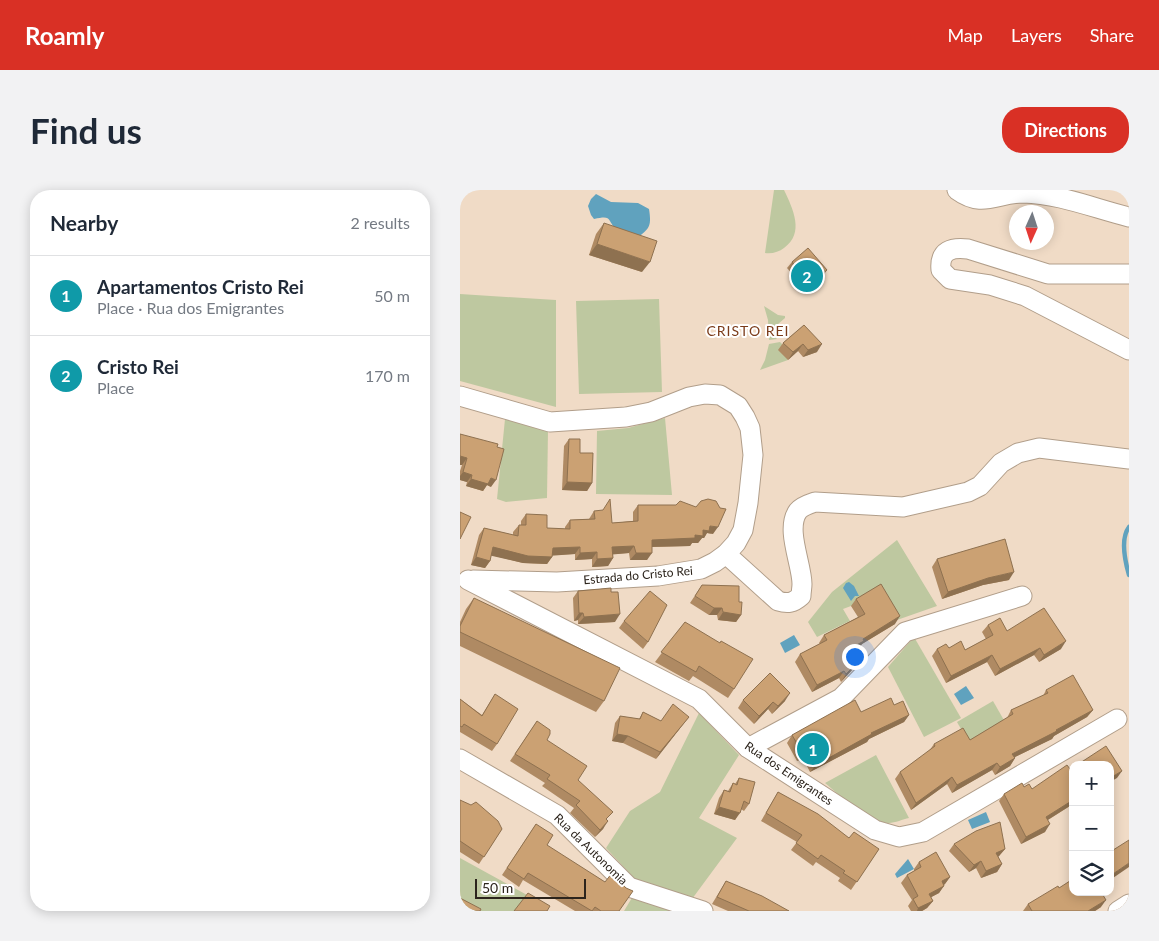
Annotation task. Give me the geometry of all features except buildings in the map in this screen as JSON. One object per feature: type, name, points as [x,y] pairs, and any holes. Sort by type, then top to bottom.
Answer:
[{"type":"street","points":[[957,190],[967,197],[980,200],[1022,193],[1055,196],[1129,217]]},
{"type":"street","points":[[1129,274],[1048,274],[968,249],[954,248],[944,254],[940,264],[941,270],[950,278],[990,285],[1025,296],[1129,350]]},
{"type":"street","name":"Estrada do Cristo Rei","points":[[460,396],[550,422],[626,417],[651,412],[689,397],[705,394],[720,395],[738,406],[748,422],[753,455],[743,530],[736,544],[726,554],[701,569],[658,576],[557,582],[464,579]]},
{"type":"street","points":[[726,554],[778,601],[793,603],[801,596],[802,584],[793,533],[794,520],[798,511],[806,504],[815,502],[903,507],[968,492],[980,486],[1001,463],[1018,452],[1038,448],[1129,459]]},
{"type":"street","name":"Rua dos Emigrantes","points":[[464,579],[699,699],[748,748],[875,830],[899,837],[923,832],[1117,719]]},
{"type":"street","points":[[748,748],[841,698],[905,632],[1022,596]]},
{"type":"street","name":"Rua da Autonomia","points":[[460,759],[558,814],[629,887],[703,911]]},
{"type":"street","points":[[1118,911],[1129,904]]},
{"type":"green space","points":[[774,190],[784,190],[791,205],[796,228],[790,242],[784,248],[780,251],[765,253]]},
{"type":"green space","points":[[460,294],[556,300],[556,407],[460,381]]},
{"type":"green space","points":[[659,299],[662,392],[579,394],[576,301]]},
{"type":"green space","points":[[764,306],[778,315],[785,316],[770,331],[777,339],[769,340],[768,320]]},
{"type":"green space","points":[[780,342],[784,346],[788,360],[760,370],[769,344]]},
{"type":"green space","points":[[665,418],[672,495],[596,494],[597,431],[628,428]]},
{"type":"green space","points":[[505,419],[548,430],[547,498],[506,502],[497,499]]},
{"type":"green space","points":[[897,540],[937,606],[897,620],[851,606],[843,609],[850,621],[817,637],[808,622],[832,592]]},
{"type":"green space","points":[[914,637],[961,718],[924,737],[888,667]]},
{"type":"green space","points":[[993,701],[1013,736],[977,757],[957,722]]},
{"type":"green space","points":[[699,713],[739,755],[699,818],[737,838],[692,899],[645,885],[634,878],[606,848],[630,811],[660,792]]},
{"type":"green space","points":[[876,755],[909,818],[889,823],[872,819],[855,808],[825,783]]},
{"type":"green space","points":[[460,858],[527,895],[515,911],[460,911]]},
{"type":"green space","points":[[636,891],[670,911],[624,911]]},
{"type":"water","points":[[596,194],[611,202],[638,203],[649,209],[650,224],[648,228],[634,240],[618,232],[608,219],[604,217],[594,219],[588,206]]},
{"type":"water","points":[[849,582],[854,586],[859,596],[855,596],[851,601],[843,588]]},
{"type":"water","points":[[794,635],[800,645],[785,653],[780,643]]},
{"type":"water","points":[[966,686],[974,698],[961,705],[954,694]]},
{"type":"water","points":[[986,812],[990,822],[972,829],[968,820]]},
{"type":"water","points":[[908,859],[914,869],[897,878],[895,874]]},
{"type":"waterway","points":[[1129,527],[1124,544],[1129,575]]},
{"type":"place","name":"Cristo Rei","points":[[807,276]]},
{"type":"place","name":"Apartamentos Cristo Rei","points":[[813,749]]},
{"type":"district","name":"CRISTO REI","points":[[748,330]]}]
